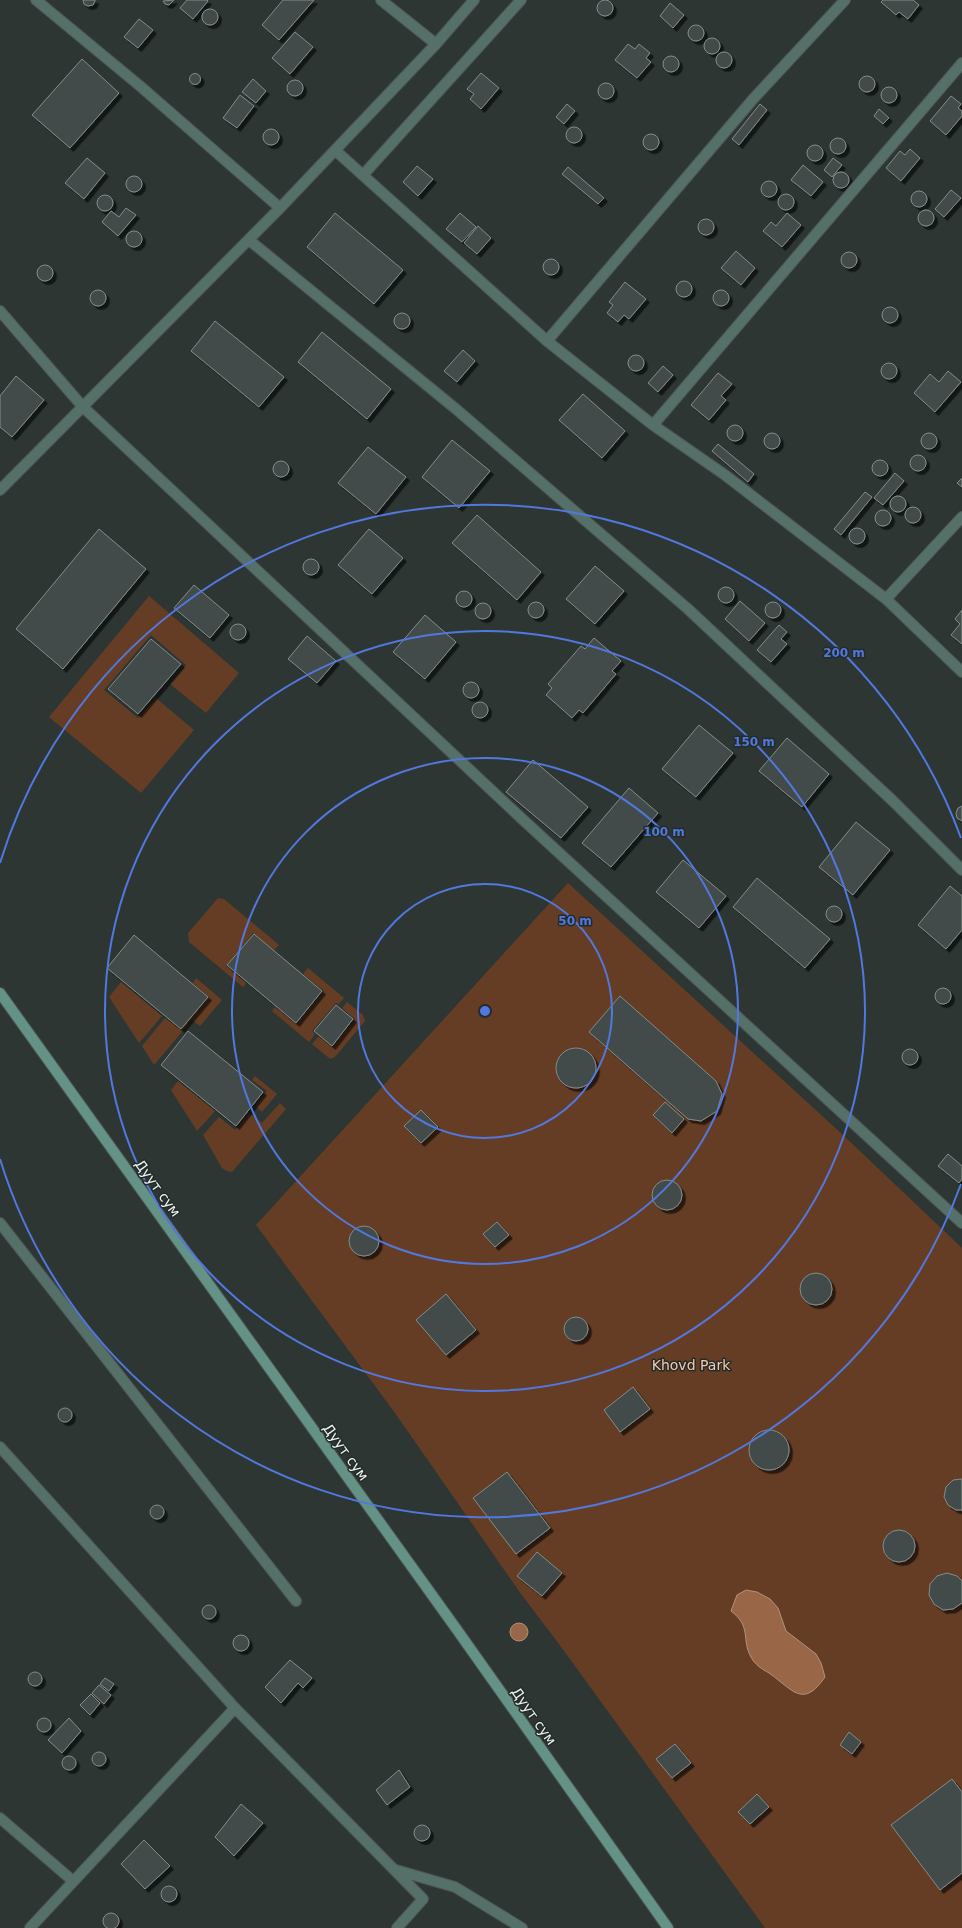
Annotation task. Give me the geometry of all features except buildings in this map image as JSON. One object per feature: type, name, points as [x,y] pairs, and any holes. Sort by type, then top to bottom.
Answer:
[{"type":"main road","name":"Дуут сум","points":[[0,993],[451,1621],[668,1928]]},
{"type":"street","points":[[36,0],[140,86],[280,208]]},
{"type":"street","points":[[381,0],[436,44]]},
{"type":"street","points":[[0,490],[336,151],[436,44],[474,0]]},
{"type":"street","points":[[363,175],[521,0]]},
{"type":"street","points":[[547,341],[754,98],[845,0]]},
{"type":"street","points":[[653,425],[962,63]]},
{"type":"street","points":[[336,151],[547,341],[653,425],[725,475],[886,599],[962,672]]},
{"type":"street","points":[[249,240],[456,409],[688,609],[894,802],[962,870]]},
{"type":"street","points":[[0,311],[83,406],[520,817],[962,1223]]},
{"type":"street","points":[[886,599],[962,517]]},
{"type":"street","points":[[0,1223],[296,1601]]},
{"type":"street","points":[[0,1447],[235,1708],[423,1899],[397,1928]]},
{"type":"street","points":[[30,1928],[235,1708]]},
{"type":"street","points":[[0,1818],[73,1881]]},
{"type":"street","points":[[394,1870],[455,1887],[522,1928]]},
{"type":"green space","points":[[149,596],[239,673],[206,713],[170,684],[186,665],[151,635],[104,690],[138,718],[156,698],[194,730],[141,793],[49,717]]},
{"type":"green space","name":"Khovd Park","points":[[568,883],[844,1136],[962,1248],[962,1928],[765,1928],[521,1594],[395,1413],[256,1225]]},
{"type":"green space","points":[[218,898],[224,899],[279,945],[274,950],[253,933],[226,966],[246,983],[243,987],[189,942],[188,933]]},
{"type":"green space","points":[[308,968],[344,998],[339,1004],[336,1003],[312,1031],[315,1034],[309,1042],[272,1011],[275,1007],[296,1024],[324,991],[303,974]]},
{"type":"green space","points":[[196,978],[222,1000],[200,1026],[192,1020],[154,1065],[142,1046],[165,1018],[181,1030],[209,997],[193,983]]},
{"type":"green space","points":[[121,982],[162,1016],[139,1043],[109,997]]},
{"type":"green space","points":[[347,1002],[363,1015],[365,1021],[335,1057],[330,1059],[312,1044],[319,1036],[332,1047],[355,1019],[342,1008]]},
{"type":"green space","points":[[255,1076],[277,1094],[262,1112],[255,1106],[267,1091],[252,1080]]},
{"type":"green space","points":[[178,1081],[215,1111],[197,1131],[171,1090]]},
{"type":"green space","points":[[280,1103],[286,1109],[232,1172],[222,1168],[203,1135],[219,1117],[235,1130],[249,1113],[262,1123]]},
{"type":"shaded area","points":[[746,1590],[757,1592],[770,1599],[778,1608],[786,1631],[816,1654],[821,1663],[825,1677],[817,1687],[810,1692],[804,1694],[791,1690],[753,1660],[748,1651],[742,1622],[731,1611],[737,1595]]},
{"type":"shaded area","points":[[515,1623],[523,1623],[528,1628],[526,1639],[523,1641],[515,1641],[510,1636],[510,1628]]}]
